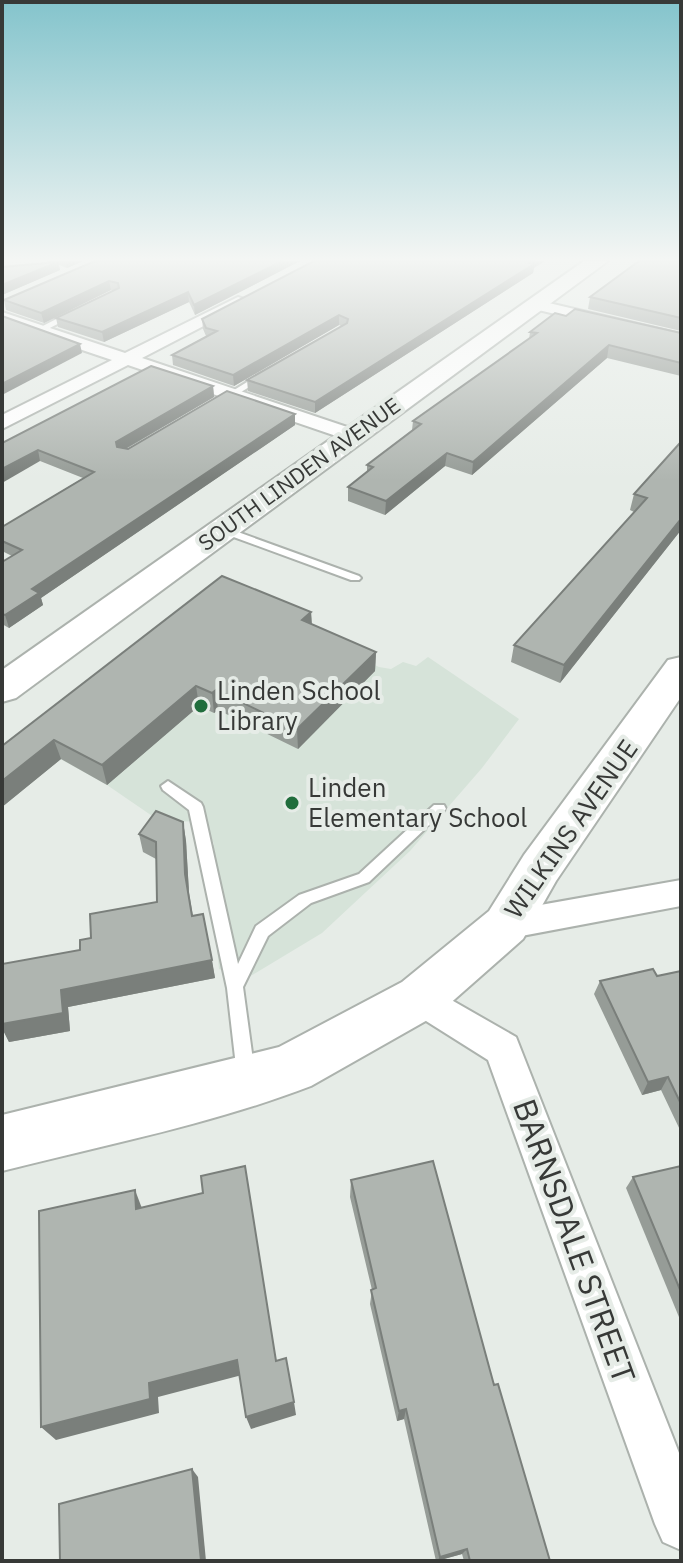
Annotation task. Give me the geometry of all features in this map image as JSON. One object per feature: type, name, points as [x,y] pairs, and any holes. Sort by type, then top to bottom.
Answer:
[{"type":"street","points":[[50,334],[352,435]]},
{"type":"street","points":[[2,423],[177,334]]},
{"type":"street","name":"SOUTH LINDEN AVENUE","points":[[2,689],[495,334]]},
{"type":"street","points":[[659,334],[681,339]]},
{"type":"street","name":"WILKINS AVENUE","points":[[2,1143],[247,1083],[292,1068],[420,998],[506,925],[540,868],[681,669]]},
{"type":"street","points":[[506,925],[681,893]]},
{"type":"street","name":"BARNSDALE STREET","points":[[420,998],[503,1049],[679,1512]]},
{"type":"lane","points":[[206,409],[267,373]]},
{"type":"lane","points":[[224,530],[355,578]]},
{"type":"lane","points":[[168,786],[196,807],[235,988],[247,1083]]},
{"type":"lane","points":[[235,988],[262,931],[305,899],[364,878],[439,809]]},
{"type":"shaded area","name":"Linden Elementary School","points":[[225,595],[379,667],[391,669],[403,662],[416,666],[428,657],[519,719],[482,768],[410,851],[322,933],[244,980],[219,969],[208,855],[214,844],[203,821],[161,822],[107,785],[35,745]]},
{"type":"building","points":[[2,334],[52,334],[80,344],[2,384]]},
{"type":"building","points":[[211,334],[306,334],[233,375],[172,355]]},
{"type":"building","points":[[328,334],[423,334],[315,402],[247,380]]},
{"type":"building","points":[[536,334],[681,334],[681,363],[609,345],[473,462],[447,453],[386,501],[348,487],[373,467],[367,465],[421,424],[413,421]]},
{"type":"building","points":[[151,366],[213,386],[116,442],[117,447],[128,449],[227,391],[295,414],[32,589],[39,593],[2,614],[2,562],[22,550],[2,541],[2,527],[94,472],[38,450],[2,469],[2,443]]},
{"type":"building","points":[[679,444],[681,519],[564,665],[514,645],[647,498],[634,494]]},
{"type":"building","name":"Linden Elementary School","points":[[222,576],[311,612],[302,620],[376,652],[297,729],[216,690],[212,693],[196,686],[102,765],[54,740],[2,781],[2,746]]},
{"type":"building","points":[[156,811],[183,822],[185,874],[192,916],[203,914],[212,960],[61,990],[63,1013],[2,1024],[2,964],[80,950],[80,940],[91,938],[90,914],[157,902],[156,842],[139,834]]},
{"type":"building","points":[[653,969],[657,976],[681,971],[681,1104],[668,1077],[648,1082],[600,981]]},
{"type":"building","points":[[433,1161],[494,1385],[498,1384],[550,1561],[470,1561],[467,1549],[440,1557],[406,1409],[399,1411],[371,1290],[376,1288],[351,1180]]},
{"type":"building","points":[[245,1166],[276,1361],[286,1358],[294,1402],[246,1417],[237,1360],[149,1383],[150,1399],[41,1427],[39,1211],[135,1190],[136,1209],[203,1193],[201,1176]]},
{"type":"building","points":[[681,1166],[681,1292],[633,1177]]},
{"type":"building","points":[[192,1469],[201,1561],[60,1561],[59,1504]]},
{"type":"place","name":"Linden School Library","points":[[201,706]]},
{"type":"place","name":"Linden Elementary School","points":[[292,803]]}]
